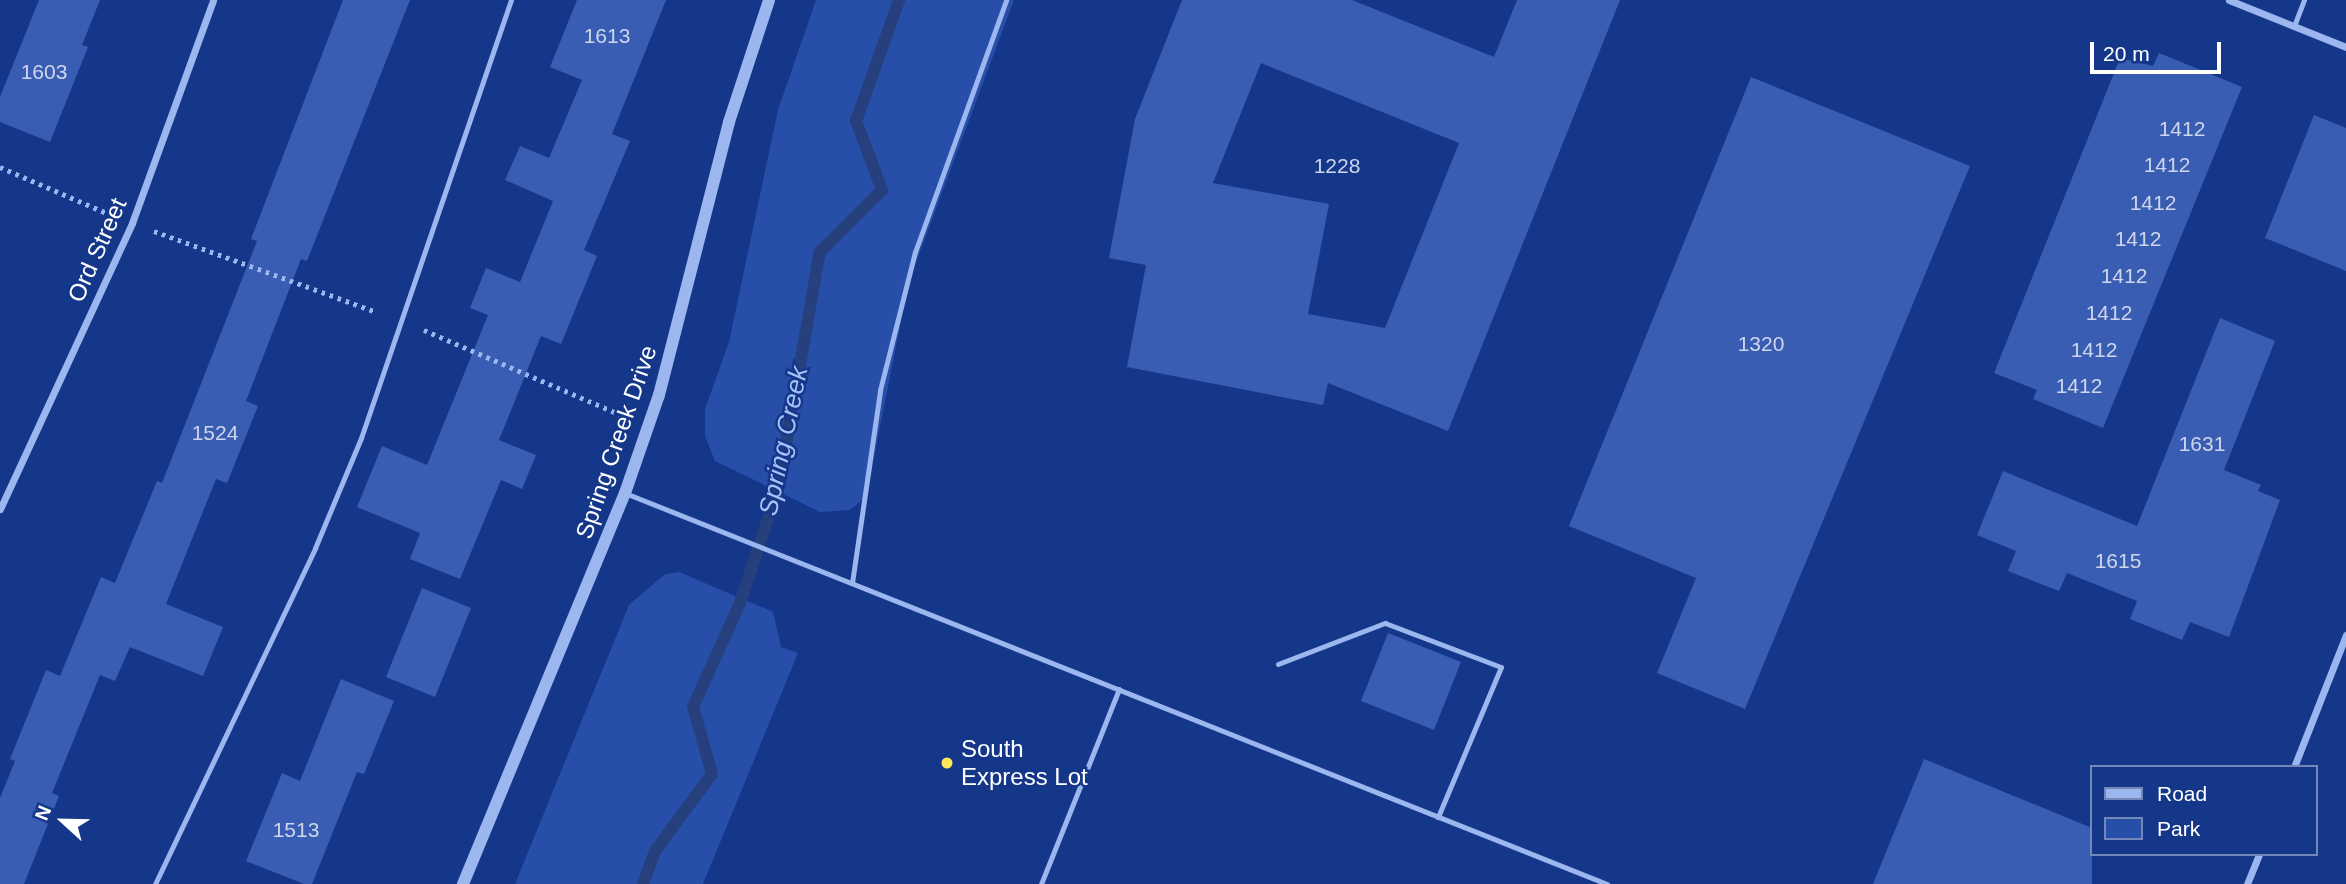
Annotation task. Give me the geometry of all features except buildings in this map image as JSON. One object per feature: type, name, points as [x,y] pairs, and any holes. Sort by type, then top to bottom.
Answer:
[{"type":"street","name":"Ord Street","points":[[0,509],[132,223],[213,0]]},
{"type":"street","name":"Spring Creek Drive","points":[[463,884],[625,492],[648,427],[729,122],[769,0]]},
{"type":"street","points":[[2229,0],[2346,47]]},
{"type":"street","points":[[2295,765],[2346,635]]},
{"type":"street","points":[[2247,884],[2258,856]]},
{"type":"lane","points":[[155,884],[315,548],[361,438],[511,0]]},
{"type":"lane","points":[[852,583],[880,390],[915,252],[1006,0]]},
{"type":"lane","points":[[2294,26],[2304,0]]},
{"type":"lane","points":[[625,492],[1607,884]]},
{"type":"lane","points":[[1278,664],[1385,623],[1501,667],[1438,817]]},
{"type":"lane","points":[[1041,884],[1119,689]]},
{"type":"path","points":[[0,167],[132,223],[401,320],[648,427]]},
{"type":"green space","points":[[816,0],[1014,0],[909,281],[866,497],[850,510],[820,512],[715,461],[705,436],[705,409],[729,342],[778,110]]},
{"type":"green space","points":[[679,572],[773,612],[781,647],[798,653],[703,884],[515,884],[629,605],[665,574]]},
{"type":"waterway","name":"Spring Creek","points":[[643,884],[655,851],[712,774],[693,707],[740,603],[778,489],[820,252],[882,190],[856,121],[899,0]]},
{"type":"place","name":"South Express Lot","points":[[947,763]]}]
